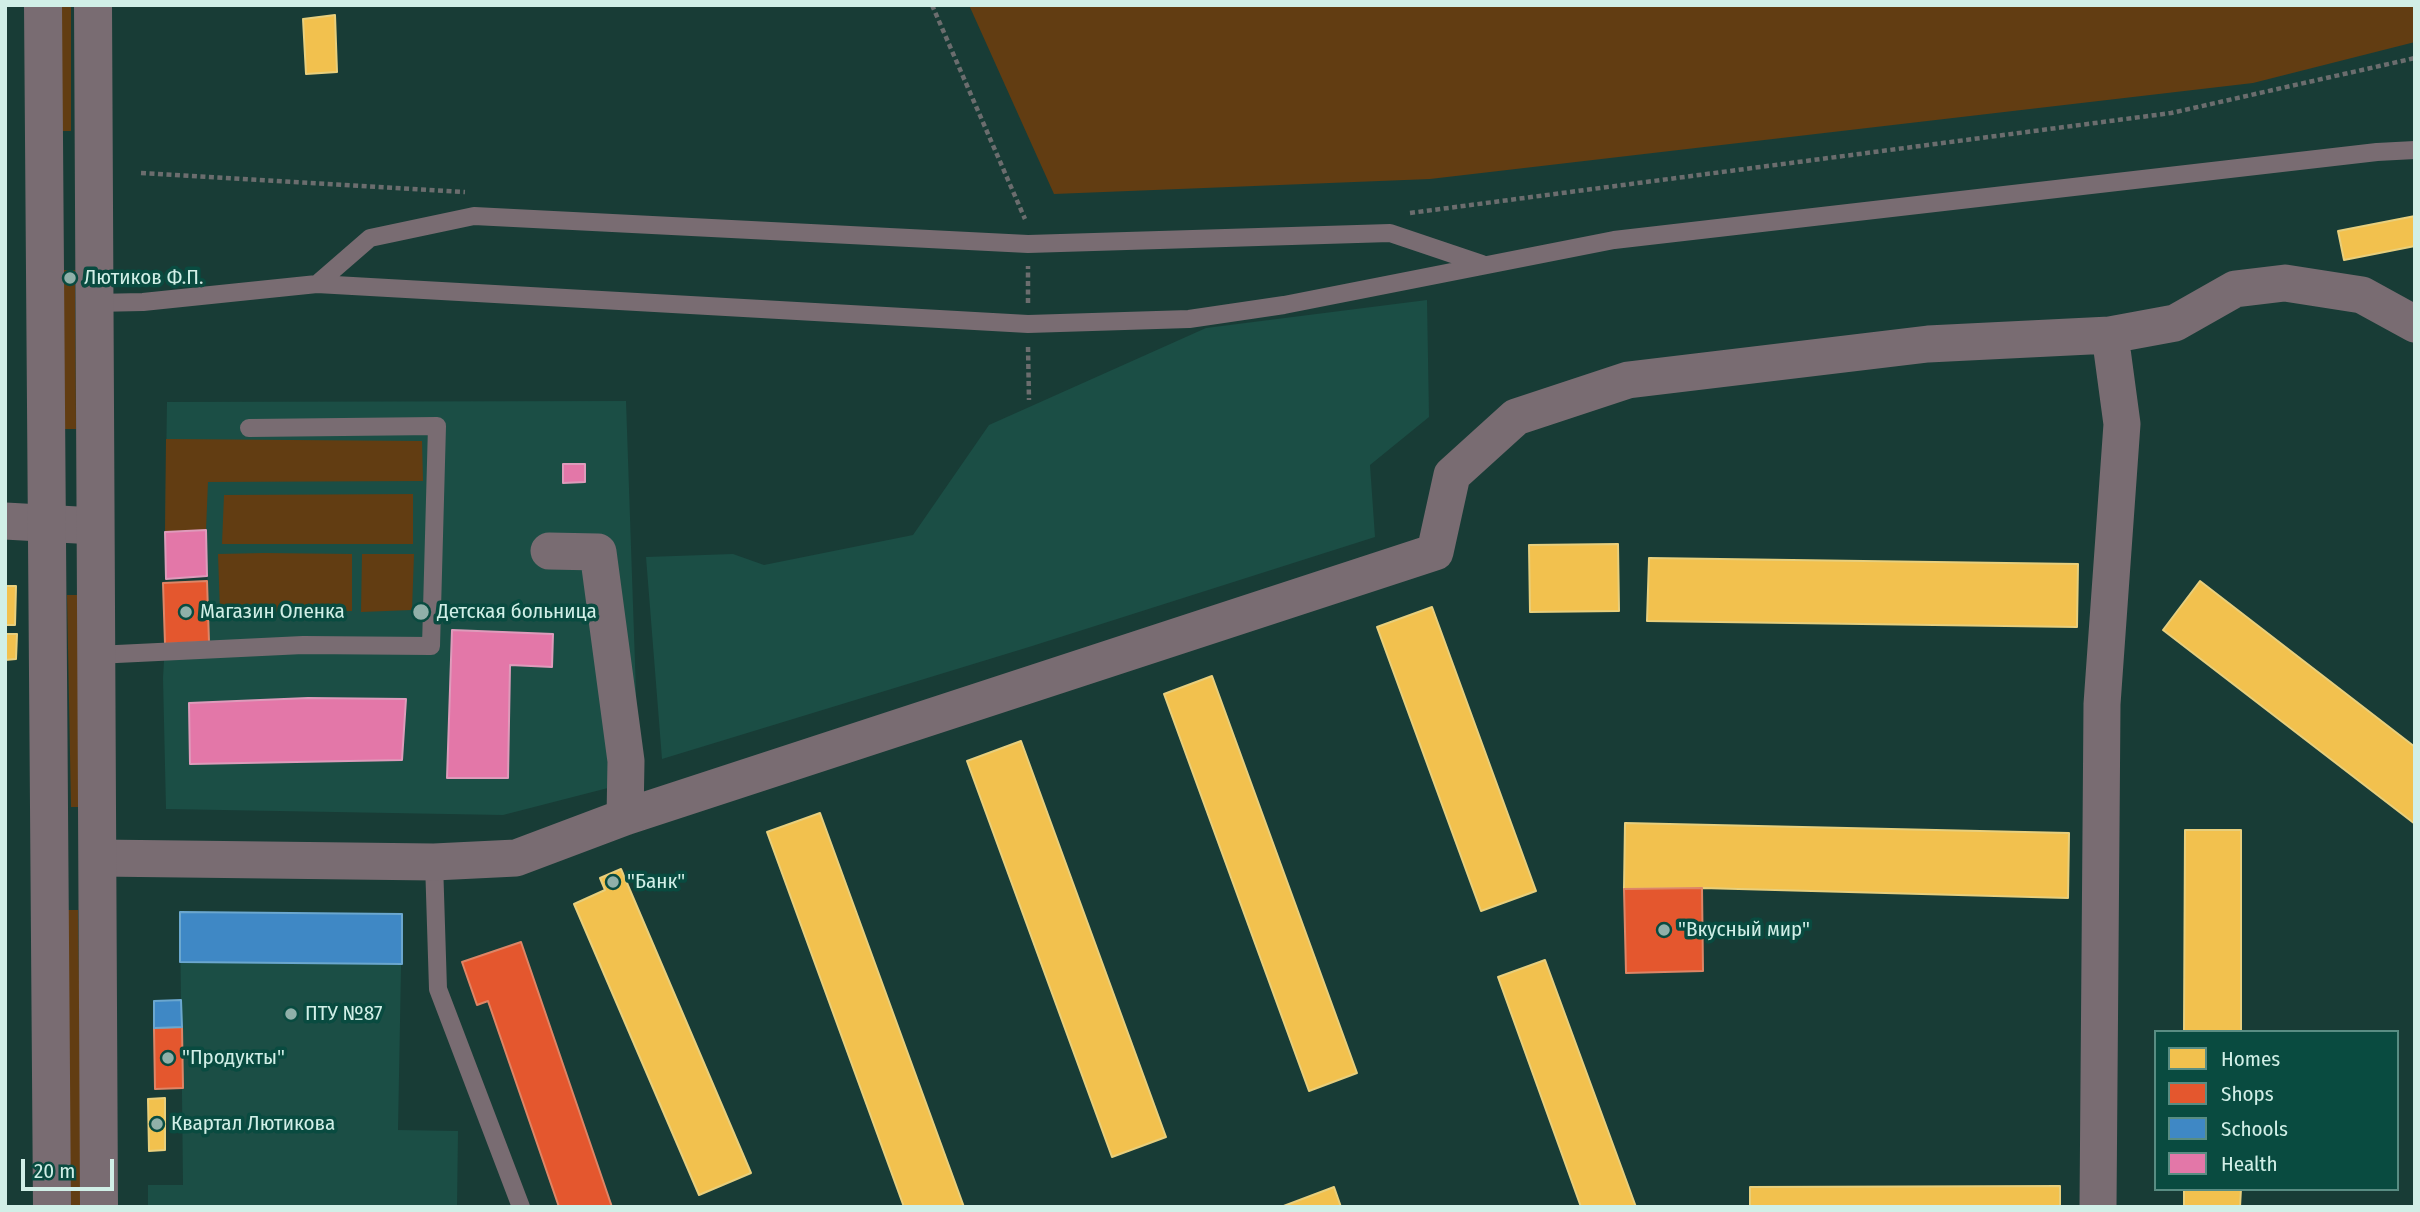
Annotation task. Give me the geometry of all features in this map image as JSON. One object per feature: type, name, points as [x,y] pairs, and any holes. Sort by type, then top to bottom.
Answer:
[{"type":"street","points":[[43,5],[52,1207]]},
{"type":"street","points":[[93,5],[99,1207]]},
{"type":"street","points":[[98,858],[435,862],[516,858],[625,817],[1435,552],[1452,475],[1461,466],[1516,417],[1628,380],[1928,344],[2110,335],[2175,323],[2235,289],[2286,283],[2362,295],[2415,324]]},
{"type":"street","points":[[2098,1207],[2102,704],[2122,424],[2110,335]]},
{"type":"street","points":[[5,521],[95,526]]},
{"type":"street","points":[[550,551],[598,552],[626,761],[625,817]]},
{"type":"lane","points":[[94,303],[143,302],[317,284],[1028,324],[1189,319],[1284,305],[1614,240],[2376,152],[2415,150]]},
{"type":"lane","points":[[317,284],[370,238],[474,216],[1028,244],[1390,233],[1485,265]]},
{"type":"lane","points":[[96,656],[303,645],[431,646],[437,426],[249,428]]},
{"type":"lane","points":[[435,862],[438,989],[521,1207]]},
{"type":"path","points":[[932,5],[1028,224],[1014,223]]},
{"type":"path","points":[[1397,215],[2171,113],[2415,58]]},
{"type":"path","points":[[141,173],[473,192]]},
{"type":"shaded area","points":[[60,5],[71,5],[71,131],[61,131]]},
{"type":"shaded area","points":[[969,5],[2415,5],[2415,42],[2253,83],[1430,179],[1054,194]]},
{"type":"shaded area","points":[[63,270],[75,270],[76,429],[64,429]]},
{"type":"shaded area","points":[[1427,300],[1429,417],[1370,465],[1375,537],[1029,647],[662,759],[646,557],[733,554],[764,565],[913,535],[989,425],[1206,328]]},
{"type":"shaded area","name":"Детская больница","points":[[626,401],[639,780],[503,815],[166,809],[163,678],[165,644],[209,642],[206,530],[165,532],[167,402]]},
{"type":"shaded area","points":[[166,439],[422,441],[423,481],[208,482],[206,530],[165,532]]},
{"type":"shaded area","points":[[413,494],[413,544],[222,544],[224,495]]},
{"type":"shaded area","points":[[218,554],[352,554],[352,611],[220,612]]},
{"type":"shaded area","points":[[362,554],[414,554],[412,610],[361,612]]},
{"type":"shaded area","points":[[67,595],[81,595],[84,807],[71,807]]},
{"type":"shaded area","points":[[66,910],[78,910],[82,1207],[69,1207]]},
{"type":"shaded area","name":"ПТУ №87","points":[[180,912],[402,914],[398,1130],[458,1131],[457,1207],[148,1207],[148,1185],[183,1185]]},
{"type":"building: Homes","points":[[335,15],[337,72],[306,74],[303,19]]},
{"type":"building: Homes","points":[[2415,216],[2415,246],[2344,260],[2338,231]]},
{"type":"building: Homes","points":[[1618,544],[1619,611],[1530,612],[1529,545]]},
{"type":"building: Homes","points":[[1649,558],[2078,564],[2077,627],[1647,621]]},
{"type":"building: Homes","points":[[2200,581],[2415,747],[2415,824],[2163,630]]},
{"type":"building: Homes","points":[[5,586],[16,586],[15,625],[5,625]]},
{"type":"building: Homes","points":[[1432,607],[1536,891],[1481,911],[1377,627]]},
{"type":"building: Homes","points":[[5,634],[17,634],[16,659],[5,660]]},
{"type":"building: Homes","points":[[1212,676],[1357,1073],[1309,1091],[1164,694]]},
{"type":"building: Homes","points":[[1021,741],[1166,1137],[1112,1157],[967,761]]},
{"type":"building: Homes","points":[[820,813],[964,1207],[904,1207],[767,832]]},
{"type":"building: Homes","points":[[1625,823],[2069,833],[2068,898],[1702,888],[1624,889]]},
{"type":"building: Homes","points":[[2185,830],[2241,830],[2241,1030],[2184,1030]]},
{"type":"building: Homes","points":[[621,869],[751,1173],[699,1195],[574,904],[605,890],[600,878]]},
{"type":"building: Homes","points":[[1545,960],[1636,1207],[1581,1207],[1498,977]]},
{"type":"building: Homes","name":"Квартал Лютикова","points":[[165,1098],[165,1150],[149,1151],[148,1099]]},
{"type":"building: Homes","points":[[2060,1186],[2060,1207],[1750,1207],[1750,1187]]},
{"type":"building: Homes","points":[[1334,1187],[1341,1207],[1281,1207]]},
{"type":"building: Homes","points":[[2184,1191],[2241,1191],[2240,1207],[2184,1207]]},
{"type":"building: Shops","name":"Магазин Оленка","points":[[207,581],[209,642],[165,644],[163,583]]},
{"type":"building: Shops","name":"\"Вкусный мир\"","points":[[1702,888],[1703,971],[1626,973],[1624,889]]},
{"type":"building: Shops","points":[[521,942],[612,1207],[559,1207],[488,1001],[477,1005],[462,962]]},
{"type":"building: Shops","name":"\"Продукты\"","points":[[182,1027],[183,1088],[155,1089],[154,1028]]},
{"type":"building: Schools","name":"ПТУ №87","points":[[180,912],[402,914],[402,964],[180,962]]},
{"type":"building: Schools","points":[[181,1000],[182,1027],[154,1028],[154,1001]]},
{"type":"building: Health","points":[[563,464],[585,464],[585,482],[563,483]]},
{"type":"building: Health","points":[[206,530],[207,576],[166,579],[165,532]]},
{"type":"building: Health","points":[[452,630],[553,634],[552,667],[510,665],[508,778],[447,778]]},
{"type":"building: Health","points":[[308,698],[406,699],[402,760],[190,764],[189,703]]},
{"type":"place","name":"Лютиков Ф.П.","points":[[70,278]]},
{"type":"place","name":"Магазин Оленка","points":[[186,612]]},
{"type":"place","name":"Детская больница","points":[[421,612]]},
{"type":"place","name":"\"Банк\"","points":[[613,882]]},
{"type":"place","name":"\"Вкусный мир\"","points":[[1664,930]]},
{"type":"place","name":"ПТУ №87","points":[[291,1014]]},
{"type":"place","name":"\"Продукты\"","points":[[168,1058]]},
{"type":"place","name":"Квартал Лютикова","points":[[157,1124]]}]
